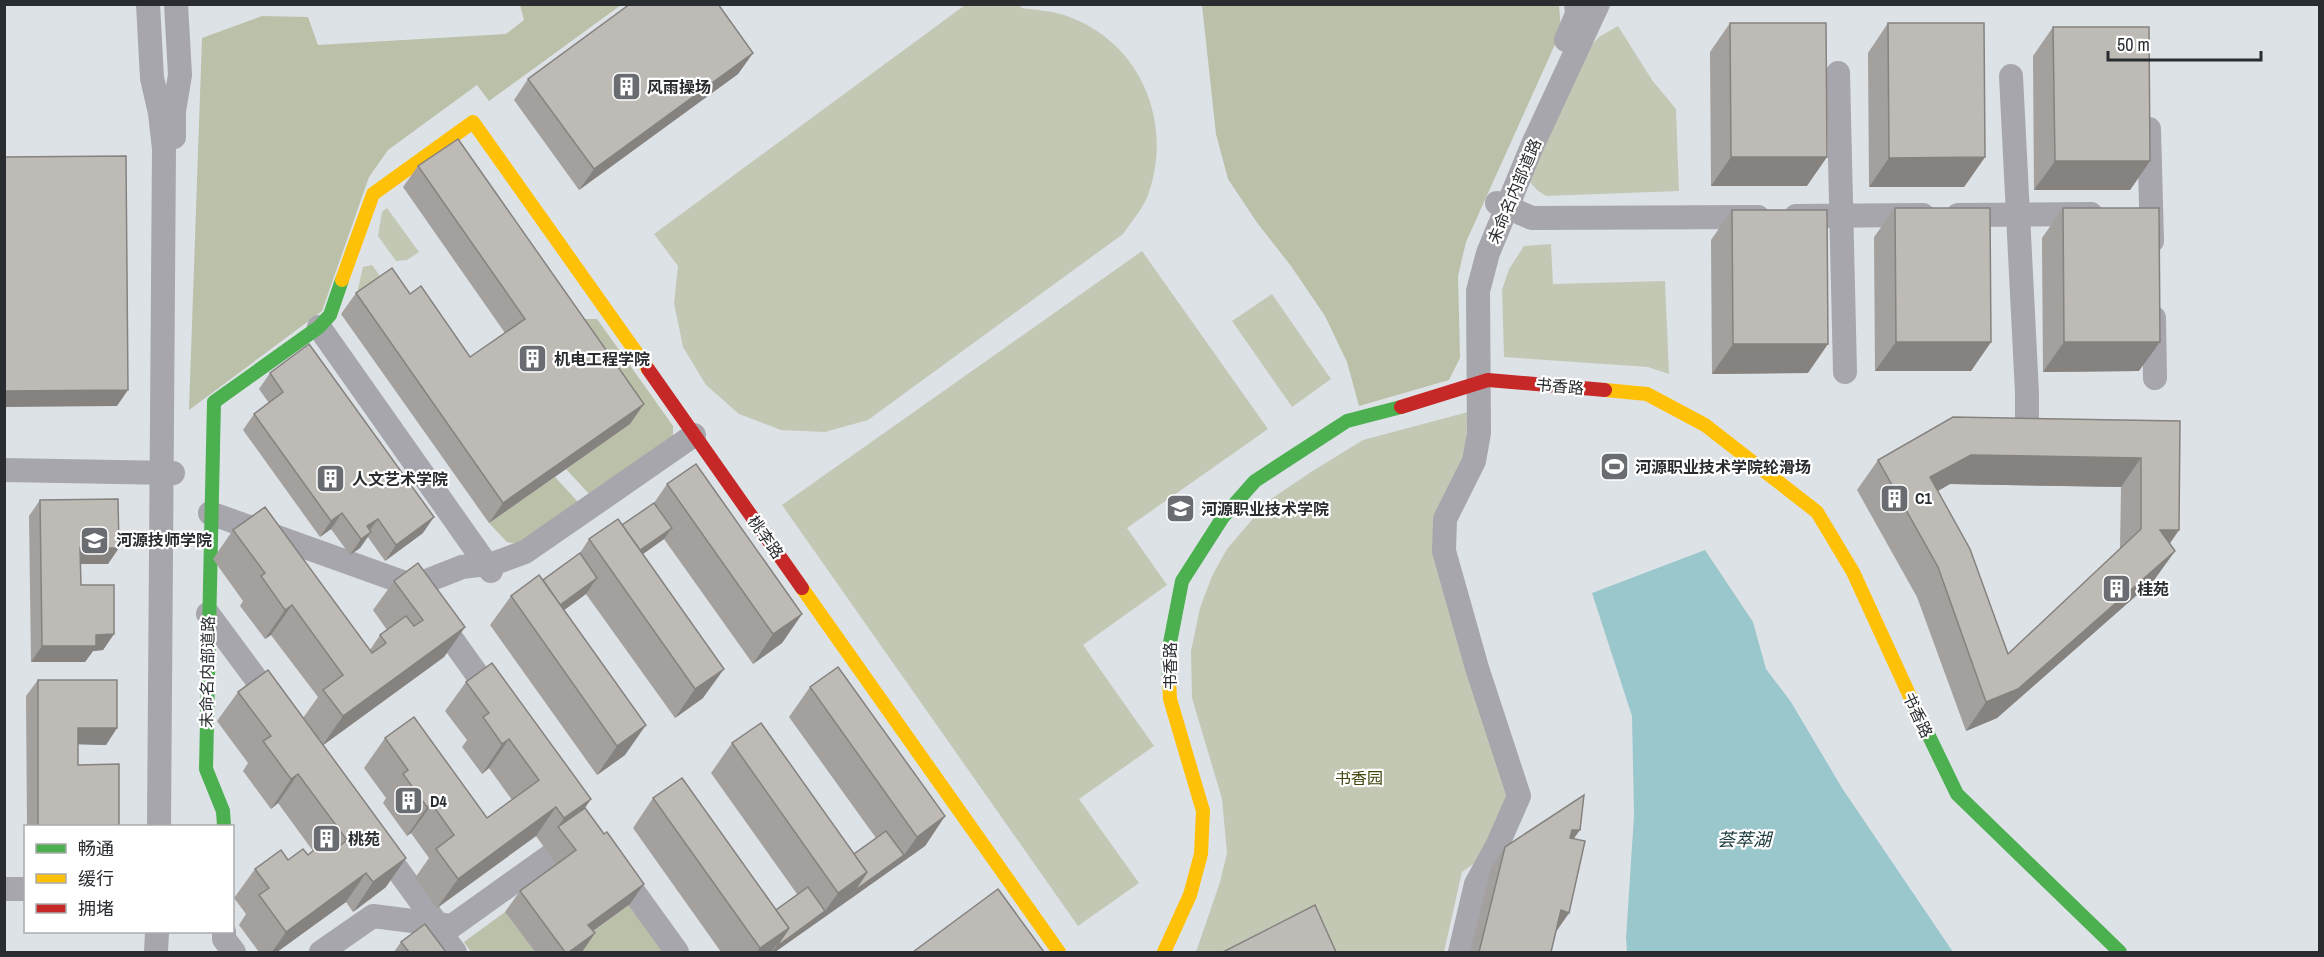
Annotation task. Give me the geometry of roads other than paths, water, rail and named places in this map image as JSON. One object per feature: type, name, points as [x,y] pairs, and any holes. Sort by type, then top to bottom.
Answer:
[{"type":"street","points":[[148,4],[152,78],[160,113],[164,149],[170,825]]},
{"type":"street","points":[[159,825],[174,111],[180,75],[176,4]]},
{"type":"street","name":"未命名内部道路","points":[[1460,952],[1476,884],[1497,846],[1519,796],[1477,668],[1444,551],[1445,519],[1474,461],[1479,433],[1476,390],[1479,291],[1488,253],[1501,206],[1577,14],[1576,4]]},
{"type":"street","name":"未命名内部道路","points":[[1501,206],[1533,144],[1598,4]]},
{"type":"street","points":[[1838,74],[1845,372]]},
{"type":"street","points":[[2011,76],[2027,393],[2027,448]]},
{"type":"street","points":[[2148,109],[2131,214],[2153,261]]},
{"type":"street","name":"未命名内部道路","points":[[225,825],[223,811],[206,770],[214,402],[319,327],[330,315],[373,194],[470,125]]},
{"type":"street","name":"桃李路","points":[[470,125],[692,441],[1038,942],[1059,952]]},
{"type":"street","points":[[1501,206],[1532,219],[2131,214]]},
{"type":"street","points":[[2153,296],[2155,378]]},
{"type":"street","points":[[319,327],[488,568]]},
{"type":"street","name":"书香路","points":[[1174,952],[1197,900],[1208,855],[1211,812],[1178,701],[1175,655],[1192,584],[1209,553],[1261,487],[1352,427],[1476,390],[1488,380],[1647,394],[1705,425],[1817,512],[1853,572],[1931,744],[1957,794],[2120,952]]},
{"type":"street","name":"书香路","points":[[1164,952],[1190,895],[1201,854],[1203,811],[1170,699],[1168,653],[1182,581],[1222,517],[1255,481],[1347,421],[1491,387],[1642,404],[1697,433],[1808,519],[1845,579],[1920,751],[1947,801],[2101,952]]},
{"type":"street","points":[[420,588],[488,568],[525,552],[692,441]]},
{"type":"street","points":[[4,470],[167,473]]},
{"type":"street","points":[[210,513],[420,588],[512,717]]},
{"type":"street","points":[[208,622],[281,721]]},
{"type":"street","points":[[364,834],[440,935]]},
{"type":"street","points":[[677,952],[611,854],[685,952]]},
{"type":"street","points":[[342,952],[379,926],[456,936],[553,860]]},
{"type":"street","points":[[4,889],[24,890]]},
{"type":"street","points":[[321,952],[373,916],[440,935]]},
{"type":"street","points":[[156,952],[157,933]]},
{"type":"street","points":[[168,952],[169,933]]},
{"type":"street","points":[[224,933],[224,939],[234,952]]},
{"type":"water","name":"荟萃湖","points":[[1705,550],[1753,622],[1766,669],[1791,702],[1842,788],[1953,952],[1627,952],[1634,816],[1632,716],[1592,593]]},
{"type":"place","name":"风雨操场","points":[[626,87]]},
{"type":"place","name":"机电工程学院","points":[[533,359]]},
{"type":"place","name":"河源职业技术学院轮滑场","points":[[1614,467]]},
{"type":"place","name":"人文艺术学院","points":[[331,479]]},
{"type":"place","name":"C1","points":[[1894,498]]},
{"type":"place","name":"河源职业技术学院","points":[[1180,509]]},
{"type":"place","name":"河源技师学院","points":[[95,540]]},
{"type":"place","name":"桂苑","points":[[2116,589]]},
{"type":"place","name":"D4","points":[[409,801]]},
{"type":"place","name":"桃苑","points":[[327,839]]},
{"type":"park label","name":"书香园","points":[[1359,778]]}]
